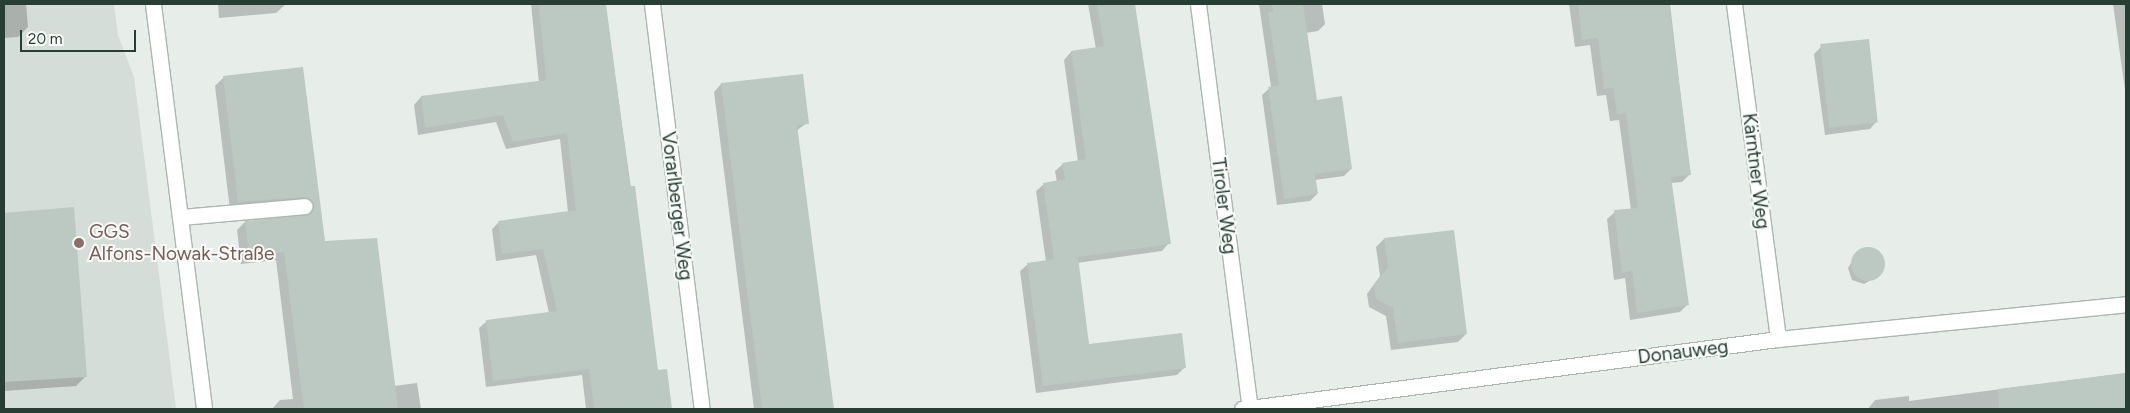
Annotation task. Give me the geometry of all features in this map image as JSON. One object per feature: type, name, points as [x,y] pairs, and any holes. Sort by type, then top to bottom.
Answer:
[{"type":"street","points":[[153,4],[204,409]]},
{"type":"street","name":"Vorarlberger Weg","points":[[652,4],[702,409]]},
{"type":"street","name":"Tiroler Weg","points":[[1198,4],[1246,409]]},
{"type":"street","name":"Kärntner Weg","points":[[1734,4],[1778,339]]},
{"type":"street","points":[[180,217],[305,206]]},
{"type":"street","name":"Donauweg","points":[[1246,409],[1778,339],[2126,304]]},
{"type":"shaded area","name":"GGS Alfons-Nowak-Straße","points":[[4,4],[114,4],[118,35],[134,77],[176,409],[4,409]]},
{"type":"building","points":[[539,4],[606,4],[630,186],[635,186],[658,370],[667,369],[672,409],[594,409],[589,369],[493,381],[486,320],[557,311],[543,249],[502,254],[498,221],[576,210],[567,133],[513,142],[503,115],[425,128],[421,96],[546,80]]},
{"type":"building","points":[[1097,4],[1135,4],[1171,244],[1078,257],[1089,344],[1182,333],[1186,368],[1043,386],[1027,263],[1054,259],[1043,183],[1065,179],[1062,163],[1086,159],[1071,51],[1104,46]]},
{"type":"building","points":[[1272,4],[1303,4],[1317,100],[1342,96],[1352,169],[1315,174],[1318,194],[1284,199],[1268,87],[1279,85],[1268,12],[1273,11]]},
{"type":"building","points":[[1578,4],[1669,4],[1691,175],[1671,177],[1689,305],[1637,313],[1632,271],[1622,273],[1614,210],[1638,208],[1626,113],[1617,114],[1613,88],[1604,89],[1598,38],[1582,40]]},
{"type":"building","points":[[1869,39],[1878,123],[1829,128],[1820,44]]},
{"type":"building","points":[[303,67],[325,241],[377,238],[398,409],[304,409],[284,252],[249,257],[245,221],[306,215],[313,210],[314,205],[304,197],[238,202],[223,76]]},
{"type":"building","points":[[803,74],[809,124],[797,125],[834,409],[762,409],[721,83]]},
{"type":"building","points":[[74,207],[87,377],[4,382],[4,213]]},
{"type":"building","points":[[1454,230],[1467,334],[1398,343],[1393,308],[1376,299],[1374,285],[1388,267],[1384,238]]},
{"type":"building","points":[[1868,247],[1880,252],[1885,264],[1880,276],[1868,281],[1856,276],[1851,264],[1856,252]]},
{"type":"building","points":[[2126,373],[2126,409],[1999,409],[1998,389]]},
{"type":"place","name":"GGS Alfons-Nowak-Straße","points":[[79,243]]}]
